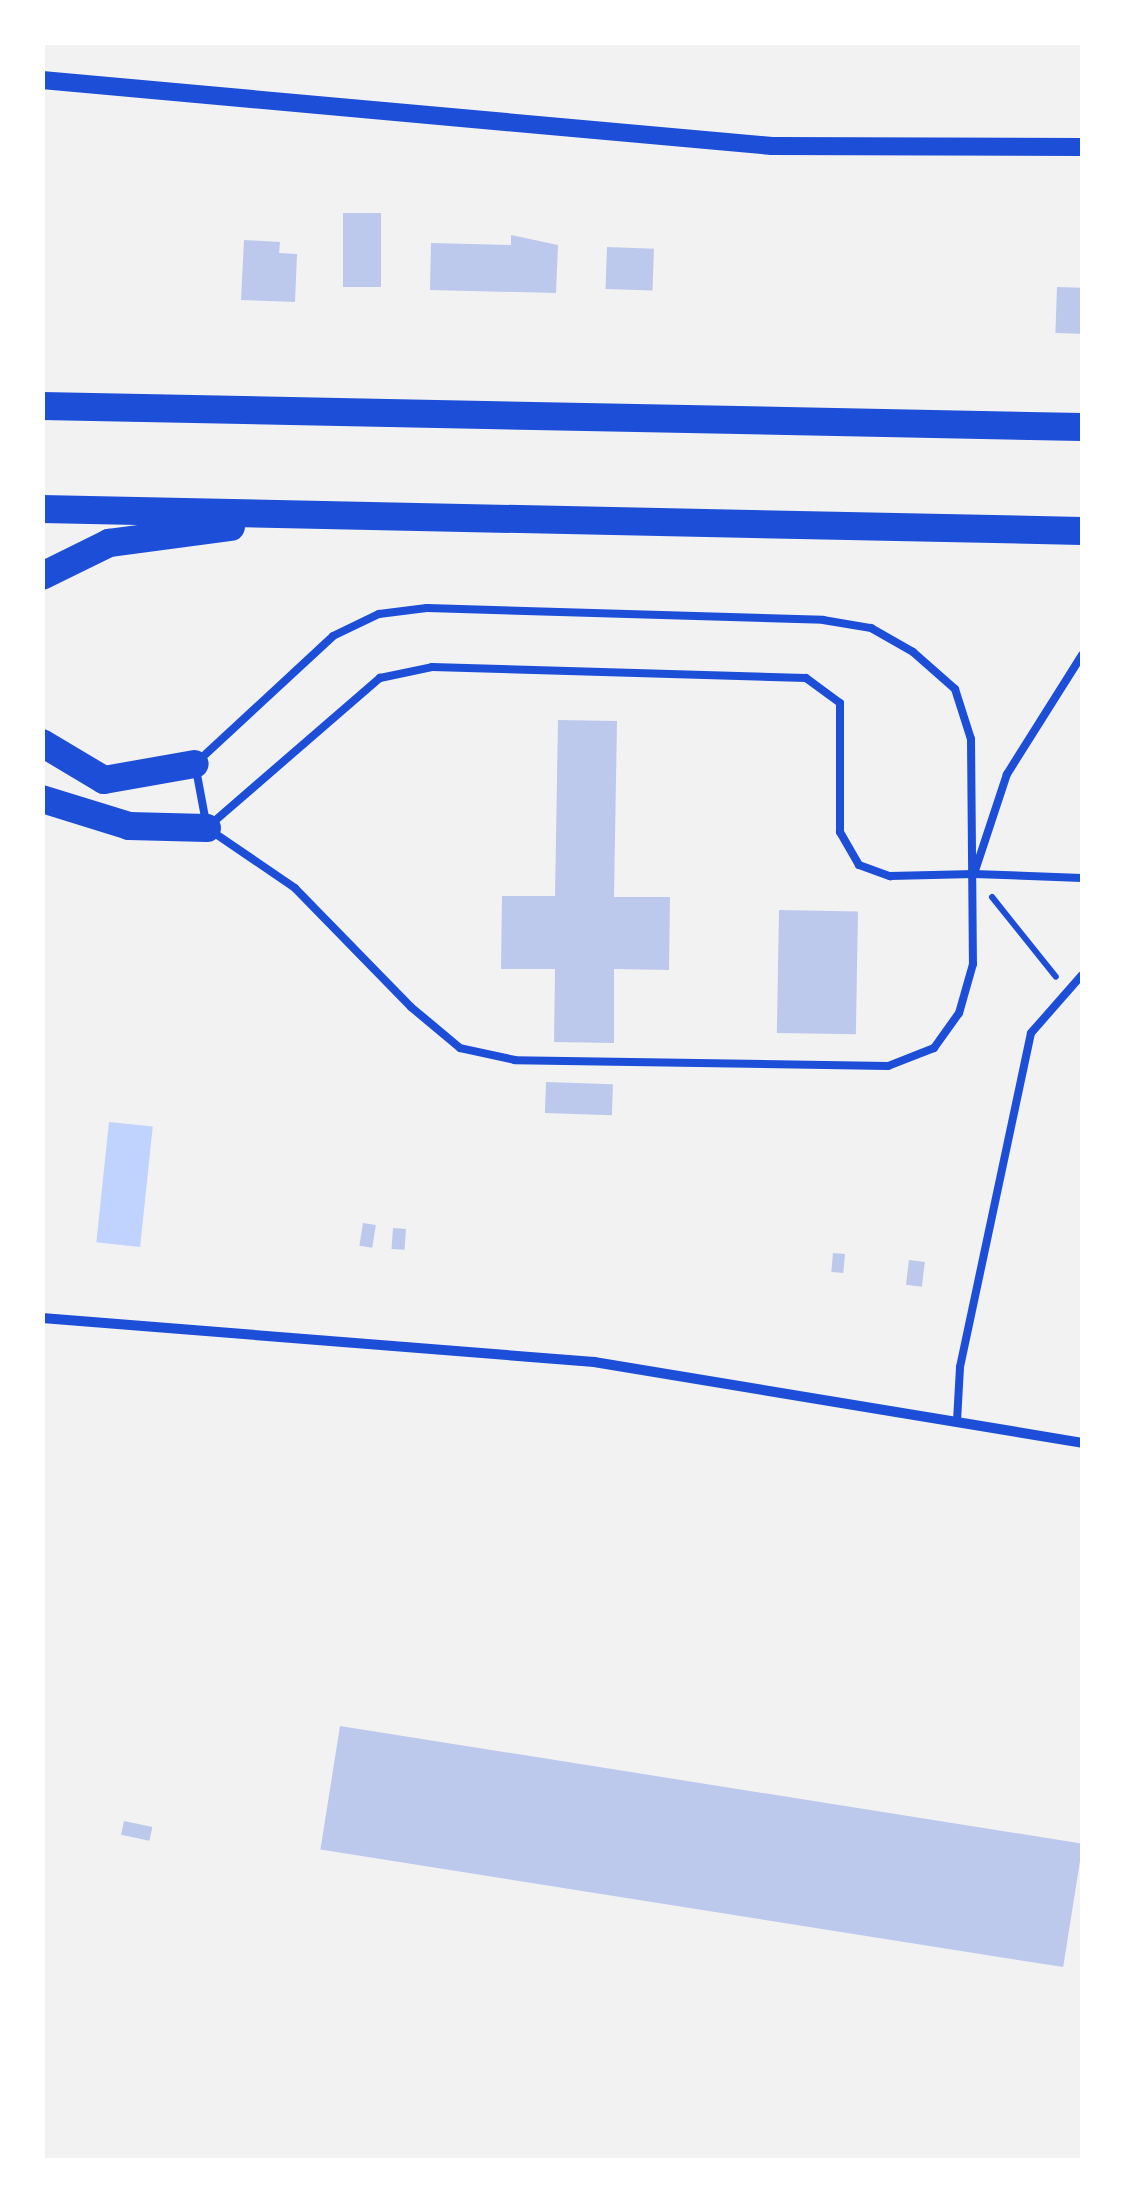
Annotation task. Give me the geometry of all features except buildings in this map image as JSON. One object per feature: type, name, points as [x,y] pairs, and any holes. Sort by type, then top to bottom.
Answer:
[{"type":"highway","points":[[42,406],[1082,428]]},
{"type":"highway","points":[[42,509],[1082,532]]},
{"type":"highway","points":[[42,576],[109,543],[322,514]]},
{"type":"highway","points":[[42,743],[104,780],[195,764]]},
{"type":"highway","points":[[42,799],[129,826],[206,828]]},
{"type":"street","points":[[42,80],[772,146],[1082,147]]},
{"type":"street","points":[[42,1318],[594,1362],[1082,1443]]},
{"type":"lane","points":[[378,614],[823,620],[871,628],[954,689],[971,739],[973,964],[958,1014],[934,1048],[870,1067],[515,1060],[460,1048],[295,888],[206,828],[195,764],[320,647],[378,614]]},
{"type":"lane","points":[[974,874],[999,800],[1082,655]]},
{"type":"lane","points":[[206,828],[380,678],[432,667],[806,678],[840,703],[840,832],[859,865],[890,876],[1082,878]]},
{"type":"lane","points":[[958,1421],[1031,1033],[1064,987],[1082,975]]},
{"type":"path","points":[[974,874],[1064,987]]},
{"type":"water","points":[[109,1122],[153,1127],[140,1247],[96,1242]]}]
